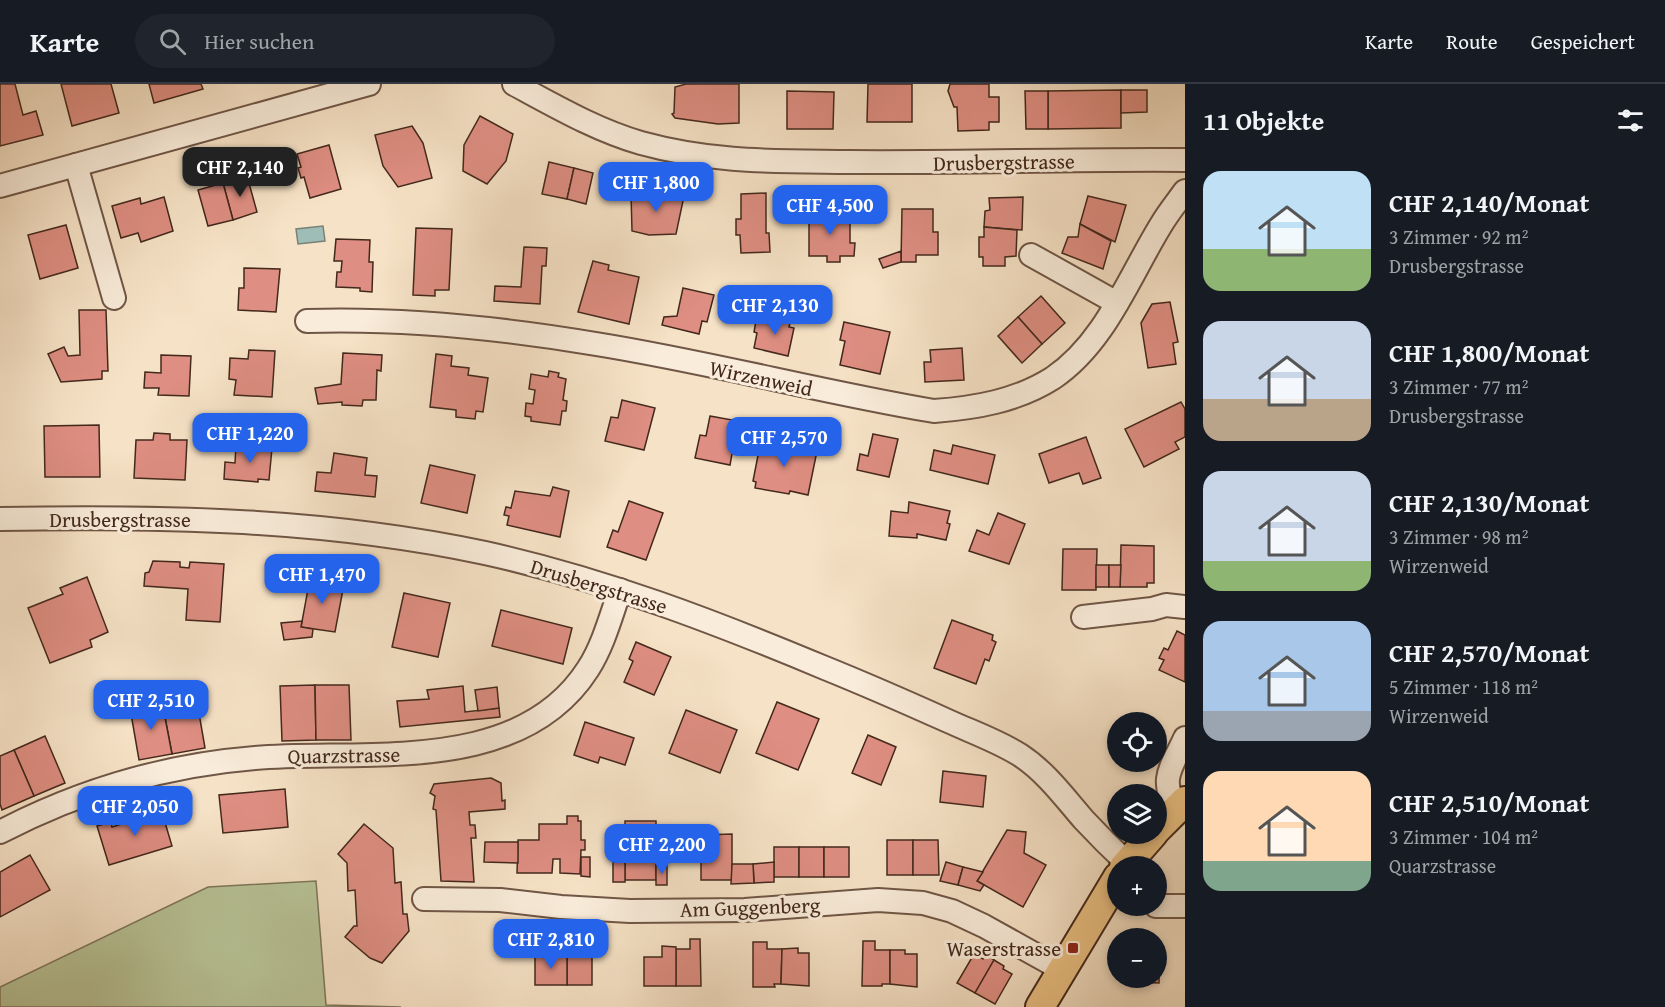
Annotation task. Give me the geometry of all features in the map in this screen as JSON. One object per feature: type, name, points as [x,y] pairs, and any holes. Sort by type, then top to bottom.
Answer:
[{"type":"main road","points":[[1167,819],[1182,804]]},
{"type":"main road","points":[[1136,856],[1145,844]]},
{"type":"main road","points":[[1040,1007],[1061,969],[1107,897]]},
{"type":"street","points":[[0,186],[369,84]]},
{"type":"street","name":"Drusbergstrasse","points":[[514,84],[568,114],[606,130],[640,142],[710,158],[753,161],[964,163],[1185,160]]},
{"type":"street","points":[[76,165],[114,298]]},
{"type":"street","name":"Wirzenweid","points":[[307,321],[400,322],[516,332],[598,344],[934,411],[975,408],[1029,390],[1053,378],[1076,358],[1099,331],[1162,223],[1185,191]]},
{"type":"street","points":[[1031,255],[1117,303]]},
{"type":"street","name":"Drusbergstrasse","points":[[0,519],[124,518],[284,524],[378,535],[486,553],[620,590],[728,627],[886,693],[990,739],[1020,755],[1041,771],[1107,862]]},
{"type":"street","name":"Quarzstrasse","points":[[0,832],[43,810],[92,792],[138,778],[200,765],[255,758],[439,752],[474,745],[505,734],[532,721],[571,691],[588,669],[601,642],[620,590]]},
{"type":"street","points":[[1083,617],[1152,609],[1166,605],[1185,607]]},
{"type":"street","points":[[1182,804],[1168,794],[1167,781],[1185,738]]},
{"type":"street","name":"Am Guggenberg","points":[[424,899],[500,900],[561,907],[630,910],[745,910],[878,900],[923,903],[952,911],[984,926],[1061,969]]},
{"type":"street","points":[[1167,906],[1185,906]]},
{"type":"green space","points":[[316,881],[326,1005],[401,1007],[0,1007],[0,987],[208,887]]},
{"type":"water","points":[[323,226],[325,241],[298,244],[296,229]]},
{"type":"building","points":[[0,84],[15,84],[23,115],[36,111],[43,135],[0,146]]},
{"type":"building","points":[[61,84],[111,84],[119,113],[72,126]]},
{"type":"building","points":[[149,84],[201,84],[203,89],[154,103]]},
{"type":"building","points":[[686,84],[739,84],[739,123],[718,124],[675,118],[672,114],[674,113],[675,87]]},
{"type":"building","points":[[868,84],[912,84],[912,122],[867,122]]},
{"type":"building","points":[[950,84],[989,84],[989,97],[999,97],[999,122],[989,122],[989,130],[958,131],[957,107],[954,107],[948,91]]},
{"type":"building","points":[[1121,90],[1121,128],[1048,129],[1048,91]]},
{"type":"building","points":[[1121,90],[1147,90],[1147,112],[1121,113]]},
{"type":"building","points":[[787,91],[834,92],[833,129],[787,129]]},
{"type":"building","points":[[1025,91],[1048,91],[1048,129],[1026,129]]},
{"type":"building","points":[[480,116],[513,134],[506,161],[487,184],[463,171],[464,145]]},
{"type":"building","points":[[412,126],[423,143],[432,178],[398,187],[383,166],[375,135]]},
{"type":"building","points":[[329,145],[341,189],[310,198],[304,177],[301,178],[298,168],[301,167],[297,154]]},
{"type":"building","points":[[549,162],[574,168],[567,199],[542,194]]},
{"type":"building","points":[[574,168],[593,173],[586,204],[567,199]]},
{"type":"building","points":[[247,176],[257,212],[233,220],[223,183]]},
{"type":"building","points":[[223,183],[233,220],[208,226],[198,190]]},
{"type":"building","points":[[655,192],[658,196],[660,192],[684,196],[676,234],[649,235],[632,231],[631,194]]},
{"type":"building","points":[[766,193],[766,233],[769,233],[770,252],[741,253],[740,235],[736,235],[736,219],[741,219],[741,194]]},
{"type":"building","points":[[1088,196],[1126,205],[1115,242],[1080,224]]},
{"type":"building","points":[[164,197],[173,231],[141,242],[138,233],[121,238],[112,206],[140,198],[141,204]]},
{"type":"building","points":[[1023,197],[1022,230],[984,227],[985,211],[990,210],[989,198]]},
{"type":"building","points":[[902,209],[933,209],[933,232],[938,232],[938,255],[916,255],[916,262],[901,262]]},
{"type":"building","points":[[820,210],[834,210],[834,214],[850,214],[850,243],[855,243],[854,256],[840,256],[840,262],[827,262],[827,256],[809,256],[809,213],[820,213]]},
{"type":"building","points":[[1080,224],[1111,241],[1103,269],[1062,253],[1068,237],[1078,237]]},
{"type":"building","points":[[66,225],[78,268],[40,279],[28,235]]},
{"type":"building","points":[[984,227],[1017,230],[1016,256],[1005,257],[1005,266],[983,266],[983,257],[979,257],[979,237],[984,237]]},
{"type":"building","points":[[416,228],[452,229],[449,290],[435,290],[435,296],[413,295]]},
{"type":"building","points":[[336,239],[370,240],[369,262],[373,262],[372,292],[360,291],[360,288],[336,287],[337,272],[341,272],[342,261],[334,261]]},
{"type":"building","points":[[524,247],[547,248],[546,266],[542,266],[540,304],[494,301],[495,286],[521,287]]},
{"type":"building","points":[[901,251],[901,262],[883,268],[879,259]]},
{"type":"building","points":[[593,261],[609,265],[608,270],[639,277],[629,324],[578,312]]},
{"type":"building","points":[[244,268],[280,269],[276,312],[238,310],[239,288],[244,288]]},
{"type":"building","points":[[683,288],[714,295],[707,322],[702,321],[699,334],[662,325],[664,317],[677,316]]},
{"type":"building","points":[[754,289],[768,292],[763,313],[766,323],[756,321],[750,309]]},
{"type":"building","points":[[1041,296],[1065,323],[1042,344],[1018,317]]},
{"type":"building","points":[[1170,302],[1178,342],[1173,343],[1176,364],[1148,368],[1141,323],[1152,304]]},
{"type":"building","points":[[79,310],[106,310],[108,371],[102,371],[102,379],[61,382],[48,354],[64,347],[68,356],[80,355]]},
{"type":"building","points":[[778,313],[792,316],[789,327],[794,328],[788,356],[754,348],[757,333],[754,332],[756,321],[775,325]]},
{"type":"building","points":[[1018,317],[1042,344],[1022,363],[998,336]]},
{"type":"building","points":[[844,322],[890,332],[880,374],[840,365],[845,341],[840,340]]},
{"type":"building","points":[[962,348],[964,380],[925,382],[924,362],[931,362],[930,350]]},
{"type":"building","points":[[249,350],[275,351],[272,397],[234,395],[236,380],[229,379],[230,358],[248,359]]},
{"type":"building","points":[[343,353],[382,355],[381,371],[377,370],[376,400],[363,400],[362,406],[342,405],[342,402],[318,404],[315,388],[341,384]]},
{"type":"building","points":[[436,354],[452,356],[451,366],[469,368],[468,375],[488,378],[483,412],[476,411],[475,419],[456,417],[456,410],[430,407]]},
{"type":"building","points":[[161,355],[191,356],[189,396],[158,395],[159,388],[144,388],[145,372],[161,373]]},
{"type":"building","points":[[549,371],[559,373],[558,377],[566,379],[563,400],[567,401],[566,411],[562,411],[560,425],[531,421],[531,417],[525,416],[526,403],[533,404],[535,390],[529,389],[531,374],[548,377]]},
{"type":"building","points":[[622,400],[655,408],[644,450],[605,441],[611,417],[618,418]]},
{"type":"building","points":[[1181,402],[1185,409],[1185,437],[1175,442],[1179,449],[1144,467],[1125,429]]},
{"type":"building","points":[[710,416],[738,421],[730,465],[695,458],[700,435],[706,436]]},
{"type":"building","points":[[99,425],[100,477],[45,477],[44,426]]},
{"type":"building","points":[[154,433],[170,434],[170,440],[187,440],[185,480],[134,478],[136,440],[153,440]]},
{"type":"building","points":[[873,434],[898,439],[889,477],[857,470],[860,454],[868,456]]},
{"type":"building","points":[[1086,437],[1101,478],[1083,484],[1079,473],[1049,483],[1039,454]]},
{"type":"building","points":[[761,440],[817,451],[808,495],[755,488],[756,482],[753,481]]},
{"type":"building","points":[[236,445],[272,448],[269,480],[258,479],[258,482],[224,479],[225,462],[235,463]]},
{"type":"building","points":[[953,445],[995,455],[988,484],[930,470],[934,450],[951,454]]},
{"type":"building","points":[[334,453],[367,458],[365,475],[377,476],[375,497],[315,491],[317,472],[331,473]]},
{"type":"building","points":[[430,465],[475,475],[467,513],[421,503]]},
{"type":"building","points":[[553,487],[569,491],[560,537],[507,525],[509,516],[504,515],[506,507],[511,508],[515,491],[550,496]]},
{"type":"building","points":[[629,501],[663,513],[646,560],[607,547],[613,530],[618,532]]},
{"type":"building","points":[[909,502],[950,511],[946,540],[917,534],[917,538],[889,536],[891,511],[908,513]]},
{"type":"building","points":[[998,513],[1025,524],[1009,564],[969,551],[977,530],[989,535]]},
{"type":"building","points":[[1121,545],[1154,546],[1154,583],[1147,583],[1147,587],[1120,587]]},
{"type":"building","points":[[1063,549],[1097,549],[1096,590],[1062,590]]},
{"type":"building","points":[[153,561],[180,562],[180,567],[189,568],[190,562],[224,564],[220,622],[186,620],[188,589],[144,586],[145,573],[149,572]]},
{"type":"building","points":[[1096,565],[1109,565],[1109,587],[1096,587]]},
{"type":"building","points":[[1109,565],[1121,565],[1120,587],[1109,587]]},
{"type":"building","points":[[87,577],[108,632],[90,640],[92,647],[50,663],[28,608],[63,594],[60,588]]},
{"type":"building","points":[[310,578],[344,584],[335,632],[301,627]]},
{"type":"building","points":[[404,593],[450,603],[438,657],[392,647]]},
{"type":"building","points":[[501,610],[572,628],[563,664],[492,646]]},
{"type":"building","points":[[952,620],[993,635],[992,640],[996,642],[989,661],[985,659],[976,684],[934,668]]},
{"type":"building","points":[[302,621],[301,627],[313,629],[312,637],[284,640],[281,623]]},
{"type":"building","points":[[1177,631],[1185,635],[1185,682],[1159,670],[1164,660],[1159,658],[1164,648],[1168,650]]},
{"type":"building","points":[[636,642],[671,657],[654,695],[624,682],[633,661],[629,659]]},
{"type":"building","points":[[315,685],[316,740],[282,741],[280,686]]},
{"type":"building","points":[[315,685],[349,685],[351,740],[316,740]]},
{"type":"building","points":[[463,686],[465,712],[499,708],[500,717],[400,727],[397,701],[429,699],[427,690]]},
{"type":"building","points":[[497,687],[499,708],[478,711],[475,690]]},
{"type":"building","points":[[196,696],[205,748],[172,754],[162,702]]},
{"type":"building","points":[[162,702],[172,754],[139,760],[130,708]]},
{"type":"building","points":[[777,702],[819,719],[798,770],[756,753]]},
{"type":"building","points":[[686,710],[737,730],[720,773],[669,753]]},
{"type":"building","points":[[585,722],[634,738],[625,765],[600,757],[598,763],[574,755]]},
{"type":"building","points":[[868,735],[896,747],[881,785],[852,773]]},
{"type":"building","points":[[45,736],[65,783],[34,796],[14,750]]},
{"type":"building","points":[[14,750],[34,796],[2,810],[0,756]]},
{"type":"building","points":[[943,771],[986,776],[983,807],[940,802]]},
{"type":"building","points":[[491,778],[501,783],[505,809],[469,812],[470,825],[475,825],[476,838],[471,838],[474,882],[441,881],[436,810],[433,809],[435,796],[430,793],[434,784]]},
{"type":"building","points":[[285,789],[288,827],[223,833],[219,795]]},
{"type":"building","points":[[161,809],[172,846],[109,865],[97,826],[111,822],[112,827],[128,822],[127,819]]},
{"type":"building","points":[[567,816],[578,816],[578,821],[581,821],[581,840],[585,840],[585,850],[581,850],[580,874],[560,873],[560,859],[553,859],[552,873],[517,873],[518,840],[539,840],[539,824],[567,824]]},
{"type":"building","points":[[625,821],[656,821],[656,880],[625,880]]},
{"type":"building","points":[[364,824],[393,848],[395,883],[401,882],[403,914],[407,914],[409,931],[382,963],[370,958],[345,937],[354,926],[357,926],[355,890],[348,891],[347,863],[338,854]]},
{"type":"building","points":[[1007,830],[1026,832],[1024,853],[1046,865],[1023,907],[977,881]]},
{"type":"building","points":[[732,834],[732,880],[701,880],[701,835]]},
{"type":"building","points":[[887,840],[913,840],[913,875],[887,875]]},
{"type":"building","points":[[913,840],[938,840],[939,875],[913,875]]},
{"type":"building","points":[[485,842],[518,842],[518,863],[484,862]]},
{"type":"building","points":[[774,847],[799,847],[799,877],[774,877]]},
{"type":"building","points":[[799,847],[824,847],[824,877],[799,877]]},
{"type":"building","points":[[824,847],[849,847],[849,877],[824,877]]},
{"type":"building","points":[[30,855],[50,890],[0,917],[0,872]]},
{"type":"building","points":[[581,857],[590,857],[590,877],[581,876]]},
{"type":"building","points":[[613,862],[625,862],[625,882],[613,882]]},
{"type":"building","points":[[774,862],[774,882],[754,883],[753,864]]},
{"type":"building","points":[[946,862],[963,867],[958,885],[940,881]]},
{"type":"building","points":[[732,864],[753,864],[754,883],[731,884]]},
{"type":"building","points":[[656,865],[667,865],[667,885],[656,885]]},
{"type":"building","points":[[963,867],[983,872],[977,881],[984,885],[980,891],[958,885]]},
{"type":"building","points":[[690,939],[700,939],[701,986],[676,986],[676,949],[690,949]]},
{"type":"building","points":[[863,941],[875,941],[875,950],[890,950],[890,984],[862,986]]},
{"type":"building","points":[[753,942],[767,942],[767,949],[782,949],[781,984],[774,984],[775,987],[753,987]]},
{"type":"building","points":[[662,946],[676,947],[676,986],[644,986],[644,957],[662,957]]},
{"type":"building","points":[[567,948],[592,948],[592,985],[567,985]]},
{"type":"building","points":[[798,948],[798,953],[809,953],[809,986],[781,984],[782,949]]},
{"type":"building","points":[[890,950],[905,950],[905,954],[917,954],[917,987],[890,984]]},
{"type":"building","points":[[974,954],[983,959],[985,954],[994,960],[975,993],[957,983]]},
{"type":"building","points":[[535,956],[567,956],[567,985],[535,985]]},
{"type":"building","points":[[994,960],[1012,974],[995,1004],[975,993]]},
{"type":"place","name":"Waserstrasse","points":[[1073,948]]}]
